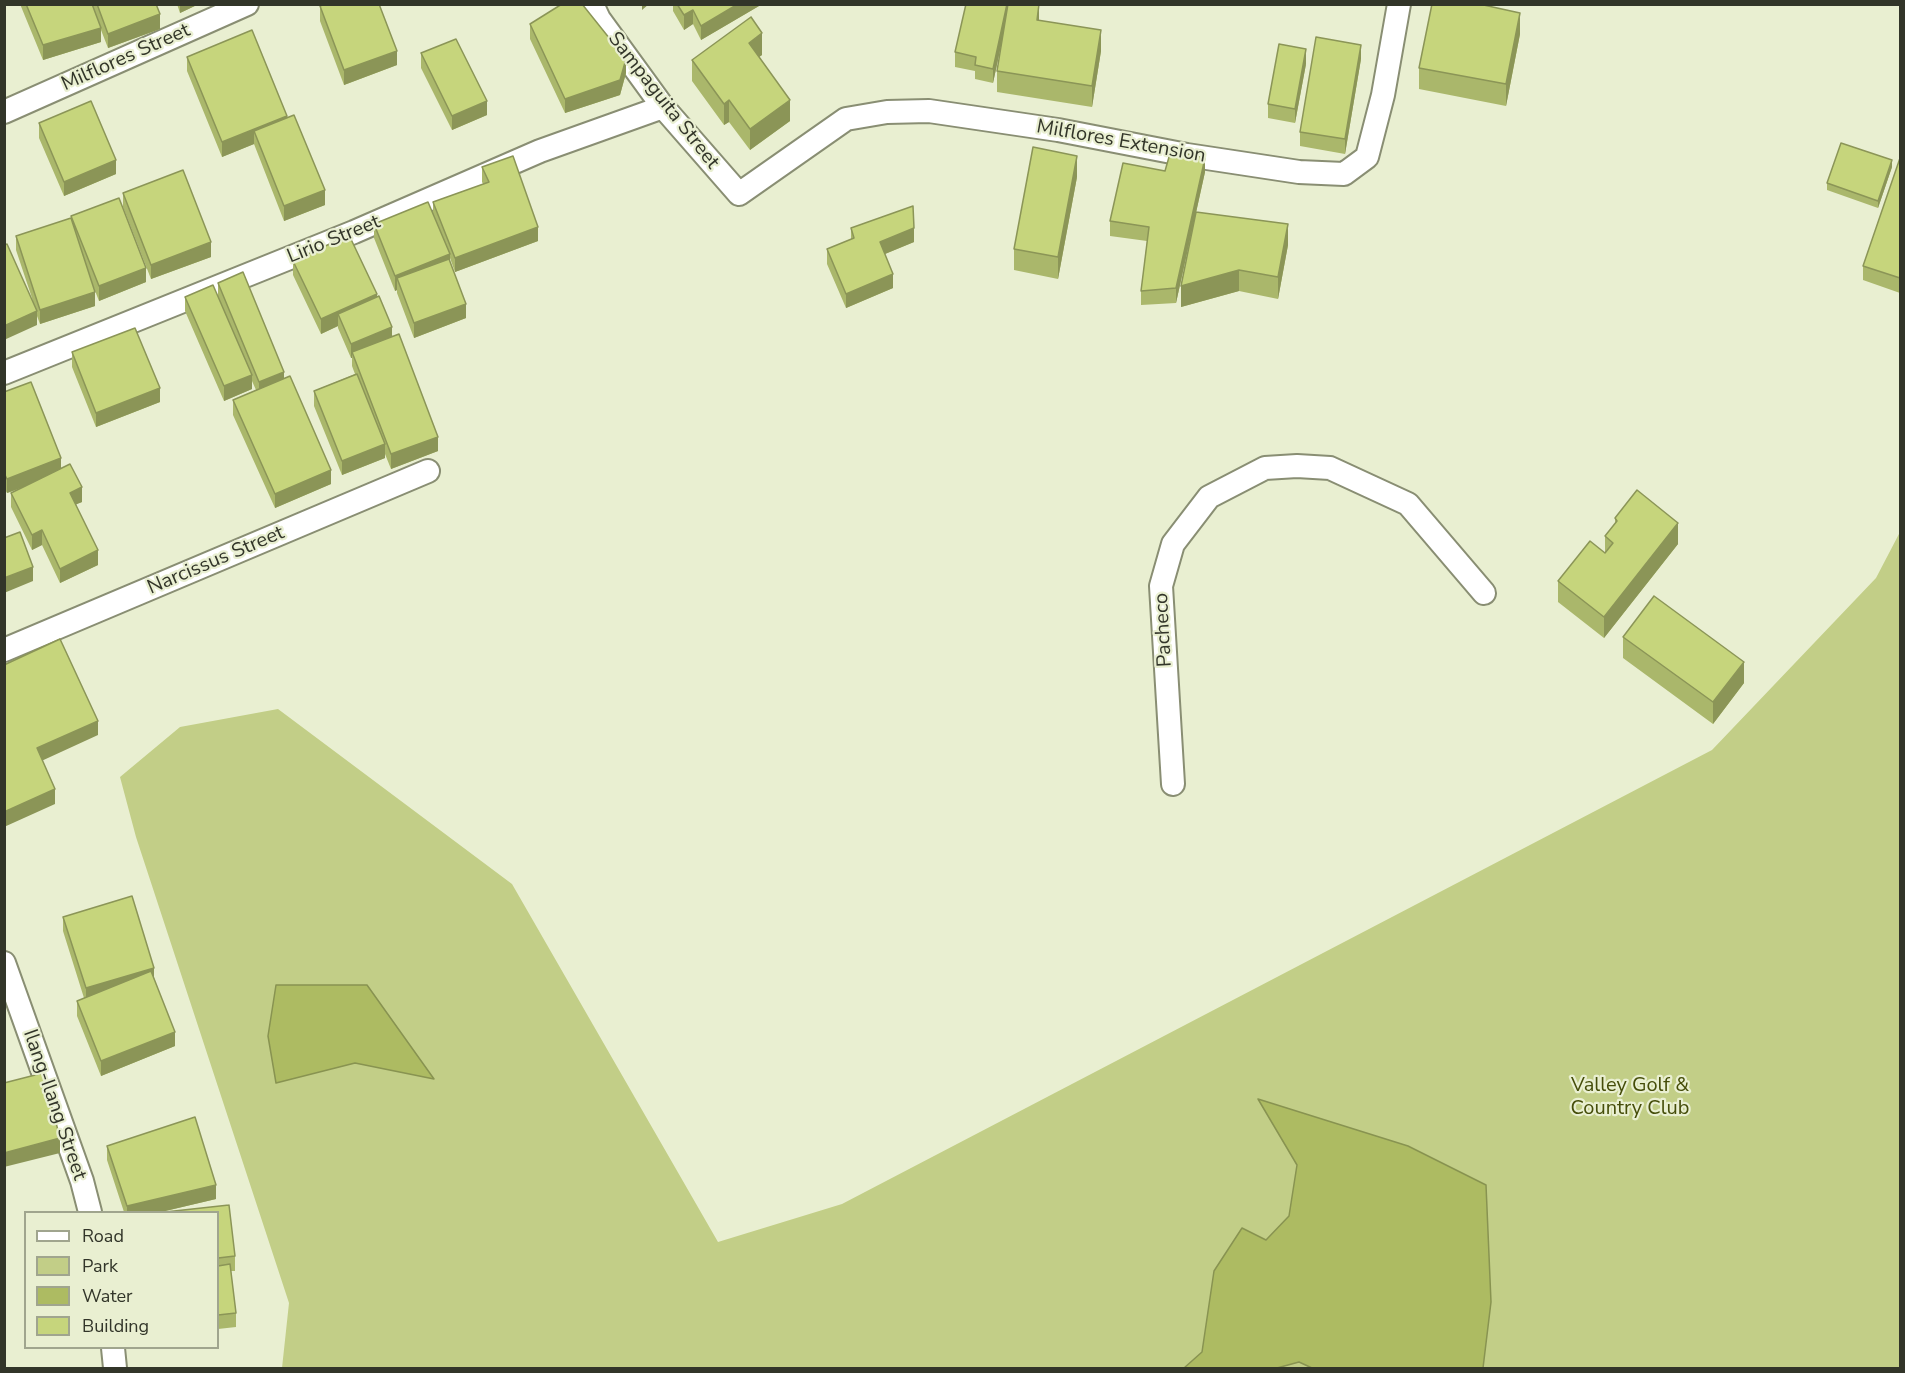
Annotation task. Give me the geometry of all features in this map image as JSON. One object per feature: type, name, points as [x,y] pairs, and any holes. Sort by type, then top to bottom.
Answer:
[{"type":"street","name":"Milflores Street","points":[[4,112],[247,4]]},
{"type":"street","name":"Sampaguita Street","points":[[592,4],[599,19],[663,107],[739,194]]},
{"type":"street","name":"Milflores Extension","points":[[739,194],[846,119],[887,112],[929,111],[1058,130],[1187,155],[1299,172],[1344,174],[1366,156],[1383,95],[1399,4]]},
{"type":"street","name":"Lirio Street","points":[[4,373],[354,232],[540,151],[663,107]]},
{"type":"street","name":"Pacheco","points":[[1173,784],[1161,586],[1173,544],[1209,497],[1266,468],[1297,466],[1330,468],[1408,504],[1484,593]]},
{"type":"street","name":"Narcissus Street","points":[[4,650],[428,471]]},
{"type":"street","name":"Ilang-Ilang Street","points":[[4,963],[82,1181],[90,1211]]},
{"type":"street","points":[[113,1349],[115,1368]]},
{"type":"green space","name":"Valley Golf & Country Club","points":[[1900,532],[1900,1368],[282,1368],[289,1303],[136,837],[120,777],[180,727],[278,709],[512,884],[718,1242],[842,1204],[1712,750],[1876,578]]},
{"type":"water","points":[[276,985],[367,985],[434,1079],[355,1063],[276,1083],[268,1036]]},
{"type":"water","points":[[1258,1099],[1408,1146],[1486,1185],[1491,1302],[1483,1368],[1312,1368],[1299,1362],[1277,1368],[1184,1368],[1202,1352],[1214,1271],[1242,1228],[1266,1240],[1289,1216],[1297,1165]]},
{"type":"building","points":[[26,4],[92,4],[101,28],[43,45]]},
{"type":"building","points":[[97,4],[156,4],[160,14],[108,34]]},
{"type":"building","points":[[325,4],[379,4],[397,51],[344,70],[320,6]]},
{"type":"building","points":[[562,4],[582,4],[626,59],[620,80],[565,99],[530,24]]},
{"type":"building","points":[[677,4],[738,4],[701,26],[693,10],[684,15]]},
{"type":"building","points":[[966,4],[1007,4],[993,69],[975,65],[976,57],[955,52]]},
{"type":"building","points":[[1008,4],[1039,4],[1037,20],[1101,30],[1092,86],[997,71]]},
{"type":"building","points":[[1432,4],[1479,4],[1520,13],[1506,84],[1419,68]]},
{"type":"building","points":[[751,17],[762,33],[749,43],[790,100],[750,129],[729,100],[724,104],[692,60]]},
{"type":"building","points":[[252,30],[287,116],[222,142],[187,57]]},
{"type":"building","points":[[1316,37],[1361,45],[1345,139],[1300,132]]},
{"type":"building","points":[[456,39],[487,101],[452,116],[421,53]]},
{"type":"building","points":[[1279,44],[1306,49],[1295,109],[1268,104]]},
{"type":"building","points":[[91,101],[116,160],[64,182],[39,123]]},
{"type":"building","points":[[294,115],[325,190],[284,206],[254,131]]},
{"type":"building","points":[[1841,143],[1892,160],[1878,201],[1827,183]]},
{"type":"building","points":[[1033,147],[1077,156],[1058,257],[1014,249]]},
{"type":"building","points":[[1171,150],[1205,158],[1176,288],[1141,291],[1149,227],[1110,221],[1123,163],[1165,171]]},
{"type":"building","points":[[513,156],[538,227],[455,258],[433,202],[489,182],[482,167]]},
{"type":"building","points":[[1900,158],[1900,278],[1863,266]]},
{"type":"building","points":[[183,170],[211,242],[151,265],[123,193]]},
{"type":"building","points":[[119,198],[146,268],[99,286],[71,216]]},
{"type":"building","points":[[428,202],[450,254],[395,276],[374,224]]},
{"type":"building","points":[[913,206],[914,228],[880,242],[893,274],[846,294],[827,249],[854,238],[851,228]]},
{"type":"building","points":[[1196,212],[1288,224],[1278,277],[1239,270],[1181,286]]},
{"type":"building","points":[[71,218],[95,292],[40,310],[16,236]]},
{"type":"building","points":[[349,235],[377,294],[321,319],[293,261]]},
{"type":"building","points":[[7,244],[37,311],[4,326],[4,245]]},
{"type":"building","points":[[449,259],[466,304],[414,323],[397,278]]},
{"type":"building","points":[[243,272],[284,372],[259,382],[218,283]]},
{"type":"building","points":[[213,285],[252,375],[224,386],[185,297]]},
{"type":"building","points":[[379,296],[392,327],[351,344],[338,314]]},
{"type":"building","points":[[135,328],[160,388],[96,413],[72,352]]},
{"type":"building","points":[[399,334],[438,437],[391,454],[352,352]]},
{"type":"building","points":[[357,374],[385,444],[342,461],[314,391]]},
{"type":"building","points":[[290,376],[331,470],[275,494],[233,400]]},
{"type":"building","points":[[31,382],[61,458],[7,479],[4,473],[4,392]]},
{"type":"building","points":[[70,464],[82,487],[70,493],[98,550],[60,569],[42,530],[32,535],[11,493]]},
{"type":"building","points":[[1637,490],[1678,523],[1604,617],[1558,581],[1590,541],[1605,553],[1613,543],[1605,536],[1617,521],[1615,518]]},
{"type":"building","points":[[20,532],[33,567],[4,578],[4,538]]},
{"type":"building","points":[[1654,596],[1744,662],[1713,702],[1623,637]]},
{"type":"building","points":[[60,639],[98,721],[37,748],[55,789],[4,812],[4,665]]},
{"type":"building","points":[[132,896],[154,968],[86,988],[63,917]]},
{"type":"building","points":[[151,971],[175,1032],[101,1061],[77,1001]]},
{"type":"building","points":[[43,1073],[60,1138],[4,1153],[4,1083]]},
{"type":"building","points":[[195,1117],[216,1185],[127,1206],[107,1146]]},
{"type":"building","points":[[229,1205],[235,1256],[219,1258],[219,1211],[174,1211]]},
{"type":"building","points":[[230,1264],[236,1313],[219,1315],[219,1266]]}]
